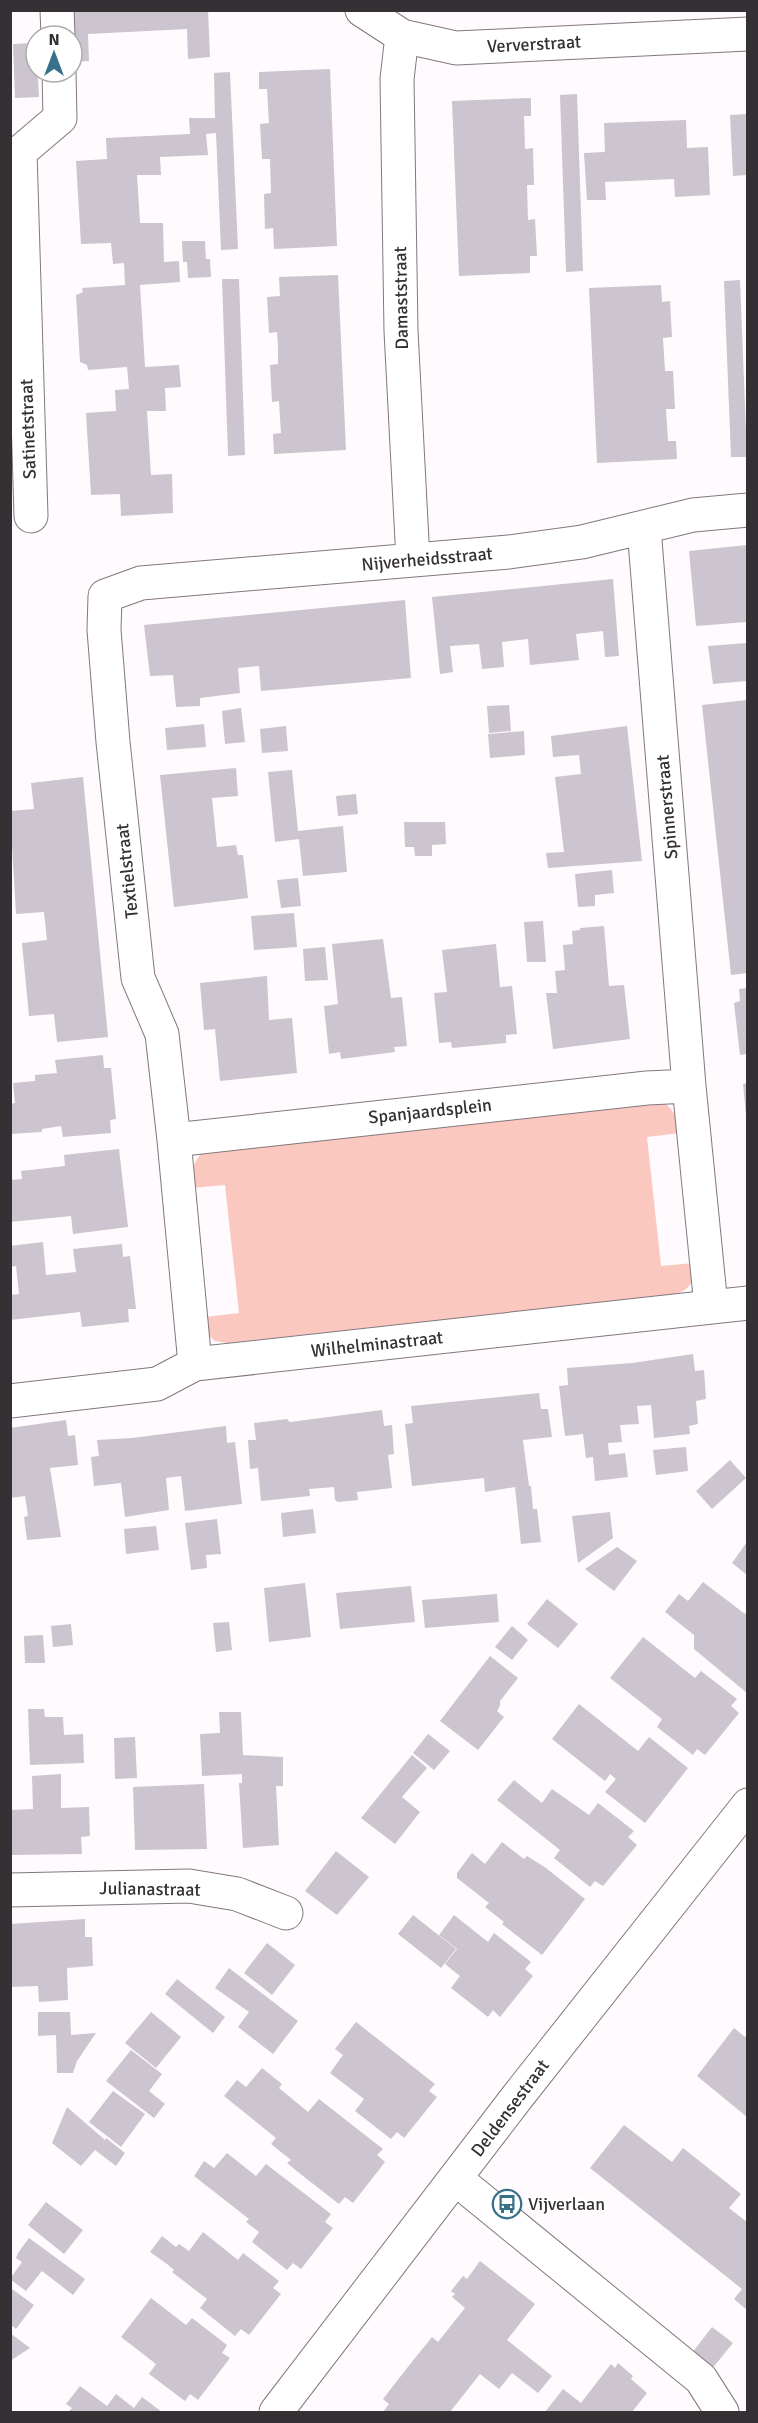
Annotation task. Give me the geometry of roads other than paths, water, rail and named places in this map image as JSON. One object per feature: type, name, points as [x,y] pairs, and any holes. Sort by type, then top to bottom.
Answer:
[{"type":"street","name":"Ververstraat","points":[[362,10],[402,36],[456,48],[726,27]]},
{"type":"street","name":"Damaststraat","points":[[402,36],[397,79],[401,331],[413,560]]},
{"type":"street","name":"Satinetstraat","points":[[31,516],[20,152],[60,118],[59,84]]},
{"type":"street","name":"Nijverheidsstraat","points":[[105,596],[141,583],[509,552],[582,542],[693,515],[747,510]]},
{"type":"street","name":"Spinnerstraat","points":[[644,528],[689,1086]]},
{"type":"street","name":"Textielstraat","points":[[105,596],[104,630],[113,742],[138,978],[162,1034],[174,1140]]},
{"type":"street","name":"Spanjaardsplein","points":[[174,1140],[647,1088],[689,1086]]},
{"type":"street","points":[[689,1086],[711,1306]]},
{"type":"street","points":[[174,1140],[195,1364]]},
{"type":"street","name":"Wilhelminastraat","points":[[10,1401],[157,1384],[195,1364],[747,1303]]},
{"type":"street","name":"Deldensestraat","points":[[276,2412],[525,2087],[747,1805]]},
{"type":"street","name":"Julianastraat","points":[[10,1890],[189,1886],[237,1894],[286,1913]]},
{"type":"street","points":[[456,2179],[701,2379],[722,2412]]},
{"type":"place","name":"Vijverlaan","points":[[507,2204]]}]
